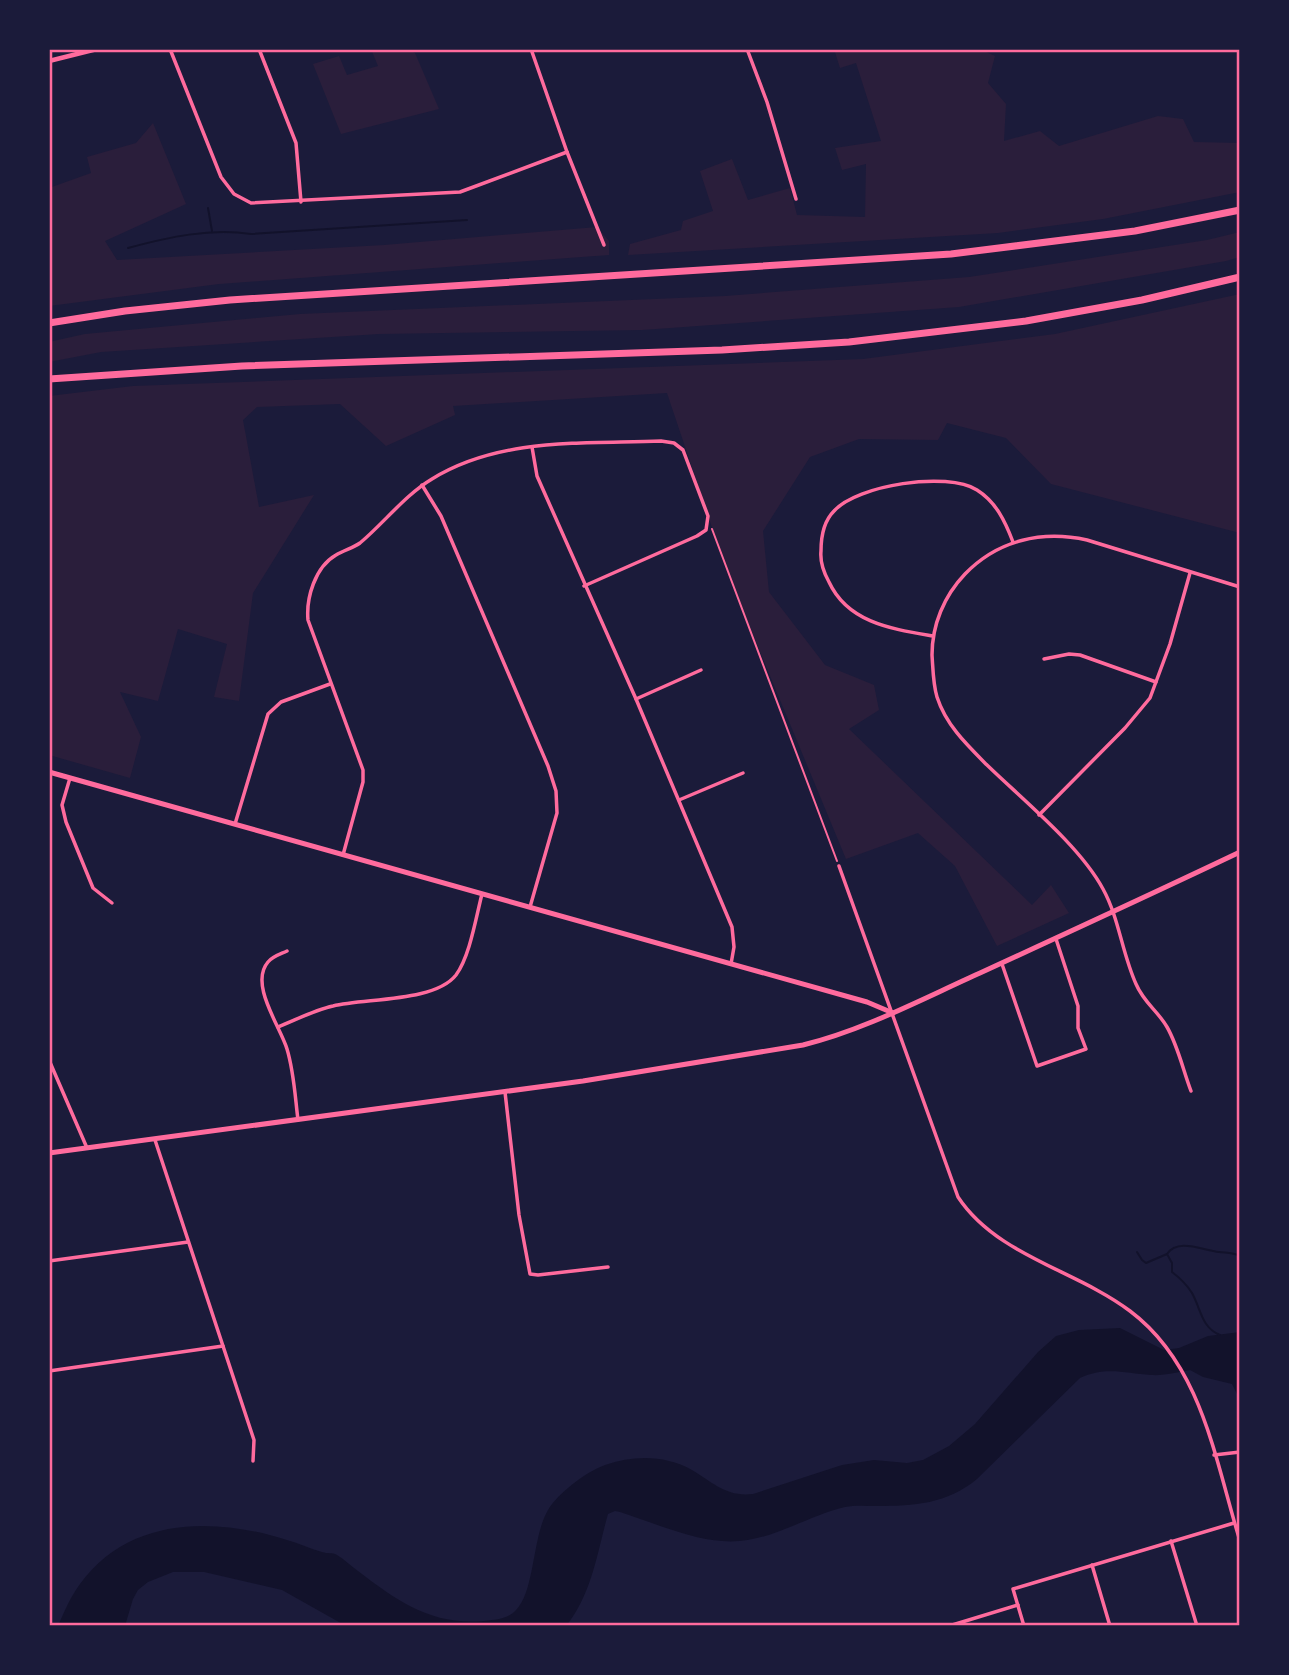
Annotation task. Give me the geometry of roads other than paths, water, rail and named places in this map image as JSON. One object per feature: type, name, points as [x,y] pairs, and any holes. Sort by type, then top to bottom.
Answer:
[{"type":"highway","points":[[49,323],[125,310],[230,300],[951,254],[1135,231],[1240,210]]},
{"type":"highway","points":[[49,379],[242,366],[722,350],[849,342],[1026,321],[1142,300],[1240,277]]},
{"type":"main road","points":[[49,772],[867,1002],[892,1013]]},
{"type":"main road","points":[[49,1153],[505,1092],[790,1048],[831,1037],[892,1013],[1240,852]]},
{"type":"street","points":[[49,61],[97,49]]},
{"type":"street","points":[[170,49],[227,187],[242,200],[251,203],[460,192],[567,152]]},
{"type":"street","points":[[259,49],[296,143],[301,202]]},
{"type":"street","points":[[531,49],[567,152],[604,244]]},
{"type":"street","points":[[747,49],[767,102],[796,199]]},
{"type":"street","points":[[343,855],[363,782],[363,770],[308,620],[306,601],[323,566],[335,555],[358,545],[422,485],[492,452],[532,447],[661,441],[674,443],[683,450],[708,519],[706,530],[584,586]]},
{"type":"street","points":[[532,447],[537,476],[636,699],[732,927],[734,947],[730,964]]},
{"type":"street","points":[[933,636],[866,620],[840,601],[825,575],[820,556],[825,526],[832,512],[855,497],[883,488],[944,481],[974,488],[996,506],[1013,542]]},
{"type":"street","points":[[422,485],[448,530],[548,766],[556,791],[557,813],[530,907]]},
{"type":"street","points":[[1191,1091],[1171,1034],[1165,1023],[1145,1002],[1136,984],[1113,912],[1093,873],[1040,815],[967,744],[944,714],[933,677],[933,636],[938,618],[957,584],[980,561],[1013,542],[1046,535],[1069,536],[1240,587]]},
{"type":"street","points":[[1040,815],[1141,711],[1150,698],[1170,644],[1190,573]]},
{"type":"street","points":[[1044,659],[1069,654],[1080,655],[1156,682]]},
{"type":"street","points":[[636,699],[701,670]]},
{"type":"street","points":[[235,824],[268,714],[281,702],[330,684]]},
{"type":"street","points":[[679,800],[743,773]]},
{"type":"street","points":[[70,778],[62,805],[64,816],[93,888],[112,903]]},
{"type":"street","points":[[839,866],[954,1189],[965,1206],[992,1233],[1112,1299],[1152,1330],[1191,1385],[1240,1541]]},
{"type":"street","points":[[278,1027],[334,1006],[427,992],[447,984],[464,959],[482,894]]},
{"type":"street","points":[[1002,963],[1037,1066],[1086,1049],[1078,1028],[1078,1006],[1056,939]]},
{"type":"street","points":[[287,951],[269,961],[262,978],[265,999],[289,1058],[298,1120]]},
{"type":"street","points":[[49,1060],[87,1148]]},
{"type":"street","points":[[505,1092],[519,1215],[530,1274],[608,1267]]},
{"type":"street","points":[[155,1140],[254,1440],[253,1461]]},
{"type":"street","points":[[49,1261],[188,1242]]},
{"type":"street","points":[[49,1371],[223,1346]]},
{"type":"street","points":[[1214,1455],[1240,1452]]},
{"type":"street","points":[[1024,1626],[1013,1589],[1234,1522]]},
{"type":"street","points":[[1171,1541],[1197,1626]]},
{"type":"street","points":[[1092,1565],[1110,1626]]},
{"type":"street","points":[[949,1626],[1018,1605]]},
{"type":"waterway","points":[[208,208],[212,231]]},
{"type":"waterway","points":[[128,248],[204,233],[251,234],[467,220]]},
{"type":"waterway","points":[[1137,1252],[1146,1263],[1172,1249],[1184,1246],[1240,1256]]},
{"type":"waterway","points":[[1167,1254],[1172,1263],[1172,1272],[1190,1290],[1209,1327],[1220,1335]]}]
